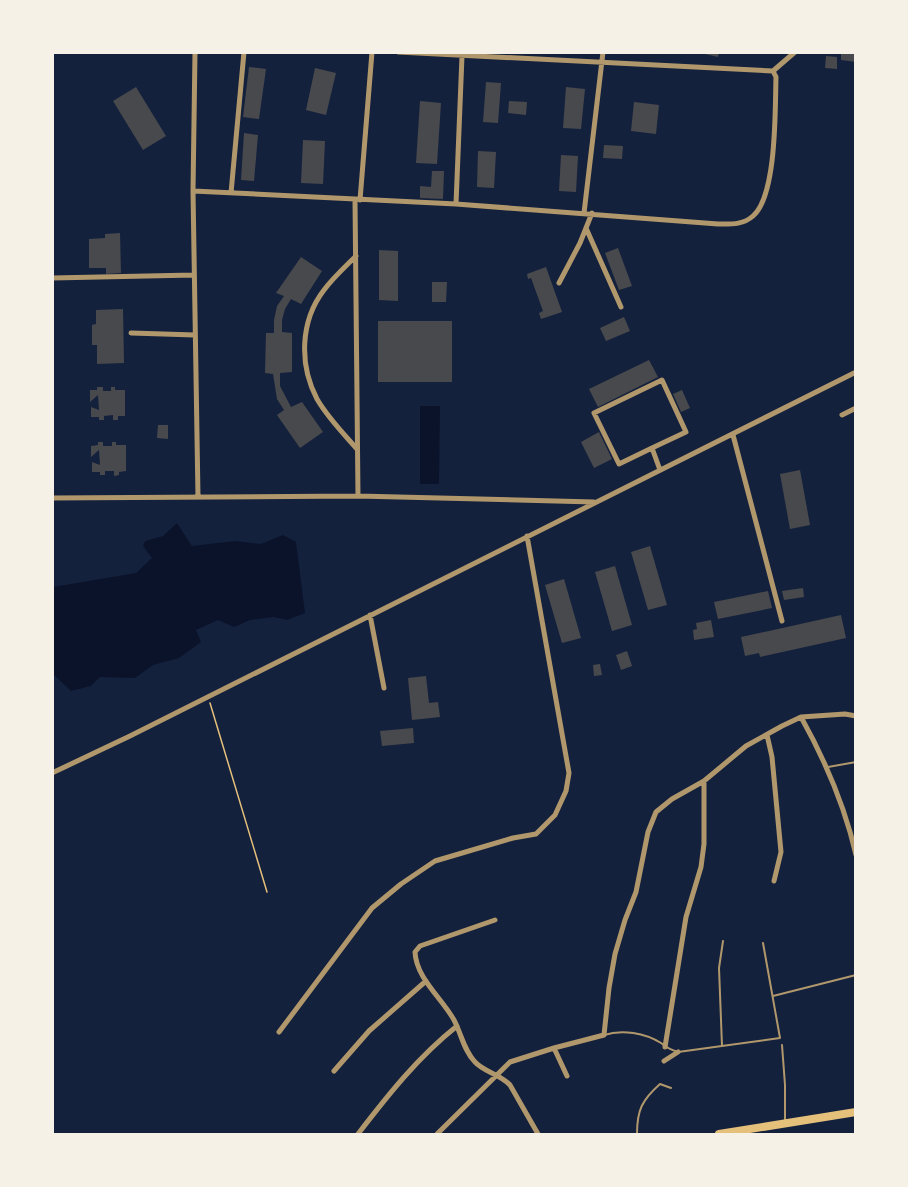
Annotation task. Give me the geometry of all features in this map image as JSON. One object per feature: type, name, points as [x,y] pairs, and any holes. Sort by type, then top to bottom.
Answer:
[{"type":"main road","points":[[719,1134],[855,1112]]},
{"type":"street","points":[[195,52],[193,191],[198,497]]},
{"type":"street","points":[[231,193],[244,52]]},
{"type":"street","points":[[358,496],[356,256],[358,200],[372,52]]},
{"type":"street","points":[[398,52],[773,71],[795,52]]},
{"type":"street","points":[[584,213],[603,52]]},
{"type":"street","points":[[456,204],[462,56]]},
{"type":"street","points":[[193,191],[456,204],[592,213],[718,225],[742,223],[754,216],[764,198],[771,174],[776,76],[773,71]]},
{"type":"street","points":[[559,283],[592,213]]},
{"type":"street","points":[[586,228],[621,307]]},
{"type":"street","points":[[356,256],[337,274],[318,299],[307,329],[304,354],[317,398],[334,423],[357,449]]},
{"type":"street","points":[[52,278],[194,275]]},
{"type":"street","points":[[131,333],[195,335]]},
{"type":"street","points":[[52,773],[733,435],[855,372]]},
{"type":"street","points":[[662,380],[686,432],[652,448],[619,464],[594,413],[662,380]]},
{"type":"street","points":[[842,416],[855,408]]},
{"type":"street","points":[[733,435],[782,621]]},
{"type":"street","points":[[652,448],[660,470]]},
{"type":"street","points":[[52,498],[358,496],[594,502]]},
{"type":"street","points":[[279,1032],[372,909],[401,884],[435,861],[513,838],[536,834],[555,815],[566,791],[568,773],[527,536]]},
{"type":"street","points":[[370,615],[384,688]]},
{"type":"street","points":[[437,1134],[510,1062],[604,1035],[615,954],[636,892],[648,832],[656,812],[672,798],[704,781],[746,746],[801,717],[845,714],[855,716]]},
{"type":"street","points":[[801,717],[849,824],[855,855]]},
{"type":"street","points":[[766,735],[772,757],[781,852],[774,880]]},
{"type":"street","points":[[665,1047],[686,917],[701,867],[704,844],[704,781]]},
{"type":"street","points":[[495,920],[420,946],[415,952],[416,958],[418,967],[446,1006],[475,1062],[510,1085],[538,1134]]},
{"type":"street","points":[[334,1071],[369,1031],[426,981]]},
{"type":"street","points":[[358,1134],[386,1097],[430,1048],[457,1026]]},
{"type":"street","points":[[554,1048],[567,1076]]},
{"type":"street","points":[[664,1061],[678,1052]]},
{"type":"lane","points":[[825,768],[855,762]]},
{"type":"lane","points":[[722,1046],[719,968],[723,941]]},
{"type":"lane","points":[[604,1035],[627,1032],[652,1039],[678,1052],[780,1038],[763,943]]},
{"type":"lane","points":[[773,996],[855,975]]},
{"type":"lane","points":[[782,1045],[786,1085],[785,1124]]},
{"type":"lane","points":[[637,1134],[639,1110],[642,1104],[660,1084],[671,1088]]},
{"type":"path","points":[[208,697],[267,892]]},
{"type":"water","points":[[420,406],[440,406],[439,484],[420,484]]},
{"type":"water","points":[[177,523],[192,546],[235,541],[261,544],[283,535],[296,542],[305,613],[287,620],[274,617],[250,620],[234,627],[218,620],[196,630],[201,642],[179,658],[153,665],[135,678],[100,677],[91,686],[71,691],[53,674],[53,587],[136,573],[152,558],[143,546],[145,541],[163,536]]},
{"type":"building","points":[[696,52],[719,52],[718,57]]},
{"type":"building","points":[[841,52],[856,52],[856,62],[841,60]]},
{"type":"building","points":[[826,56],[837,57],[837,69],[825,68]]},
{"type":"building","points":[[249,67],[266,69],[259,119],[243,117]]},
{"type":"building","points":[[315,68],[336,73],[326,115],[306,110]]},
{"type":"building","points":[[486,82],[501,83],[498,123],[483,122]]},
{"type":"building","points":[[136,87],[166,136],[143,150],[113,101]]},
{"type":"building","points":[[566,87],[585,89],[581,129],[563,128]]},
{"type":"building","points":[[420,101],[441,103],[437,164],[416,163]]},
{"type":"building","points":[[509,101],[527,102],[526,115],[508,113]]},
{"type":"building","points":[[634,102],[659,105],[656,134],[631,131]]},
{"type":"building","points":[[244,133],[258,135],[254,181],[241,180]]},
{"type":"building","points":[[303,140],[325,141],[323,184],[301,183]]},
{"type":"building","points":[[604,145],[623,146],[622,159],[603,158]]},
{"type":"building","points":[[478,151],[496,152],[494,188],[477,187]]},
{"type":"building","points":[[561,155],[578,156],[576,192],[559,191]]},
{"type":"building","points":[[432,171],[444,171],[443,199],[420,198],[420,186],[431,187]]},
{"type":"building","points":[[120,233],[121,273],[106,274],[106,268],[89,268],[89,239],[105,238],[105,234]]},
{"type":"building","points":[[618,248],[632,286],[619,290],[605,253]]},
{"type":"building","points":[[379,250],[398,251],[398,301],[379,300]]},
{"type":"building","points":[[301,257],[322,271],[301,304],[291,299],[285,309],[282,332],[292,333],[292,372],[280,373],[280,386],[291,407],[302,402],[323,432],[300,448],[277,415],[284,410],[277,399],[273,374],[265,373],[266,333],[274,333],[277,306],[284,296],[276,293]]},
{"type":"building","points":[[546,267],[562,312],[541,319],[539,313],[543,311],[531,278],[528,279],[527,274]]},
{"type":"building","points":[[432,282],[447,282],[446,302],[432,302]]},
{"type":"building","points":[[123,309],[124,363],[97,364],[97,345],[92,345],[92,325],[96,324],[96,310]]},
{"type":"building","points":[[624,317],[630,331],[606,341],[600,328]]},
{"type":"building","points":[[378,321],[452,321],[452,382],[378,382]]},
{"type":"building","points":[[649,360],[658,377],[598,407],[589,389]]},
{"type":"building","points":[[97,387],[103,387],[103,391],[111,391],[111,387],[115,387],[115,390],[125,390],[125,416],[118,416],[118,420],[113,420],[113,415],[104,416],[104,420],[91,417],[91,407],[99,410],[98,395],[90,402],[90,390],[97,390]]},
{"type":"building","points":[[682,390],[690,408],[681,412],[673,394]]},
{"type":"building","points":[[158,425],[168,425],[168,439],[157,438]]},
{"type":"building","points":[[599,432],[612,459],[594,468],[581,442]]},
{"type":"building","points":[[98,442],[103,442],[103,446],[112,446],[112,442],[116,442],[116,445],[126,445],[126,471],[114,476],[114,471],[105,471],[105,475],[92,472],[92,462],[100,465],[99,450],[91,457],[91,446],[98,445]]},
{"type":"building","points":[[800,470],[810,525],[790,529],[780,474]]},
{"type":"building","points":[[650,546],[667,605],[648,610],[631,552]]},
{"type":"building","points":[[615,566],[632,625],[612,631],[595,572]]},
{"type":"building","points":[[564,579],[581,638],[562,643],[545,585]]},
{"type":"building","points":[[803,588],[804,597],[784,600],[782,591]]},
{"type":"building","points":[[768,591],[772,608],[718,619],[714,602]]},
{"type":"building","points":[[841,615],[846,638],[760,657],[759,653],[745,656],[741,637]]},
{"type":"building","points":[[711,620],[714,637],[694,640],[693,630],[697,629],[696,623]]},
{"type":"building","points":[[627,651],[632,666],[621,670],[616,655]]},
{"type":"building","points":[[600,664],[602,675],[594,676],[593,665]]},
{"type":"building","points":[[426,676],[429,703],[438,702],[440,717],[412,720],[408,678]]},
{"type":"building","points":[[413,728],[414,743],[382,746],[380,731]]}]
